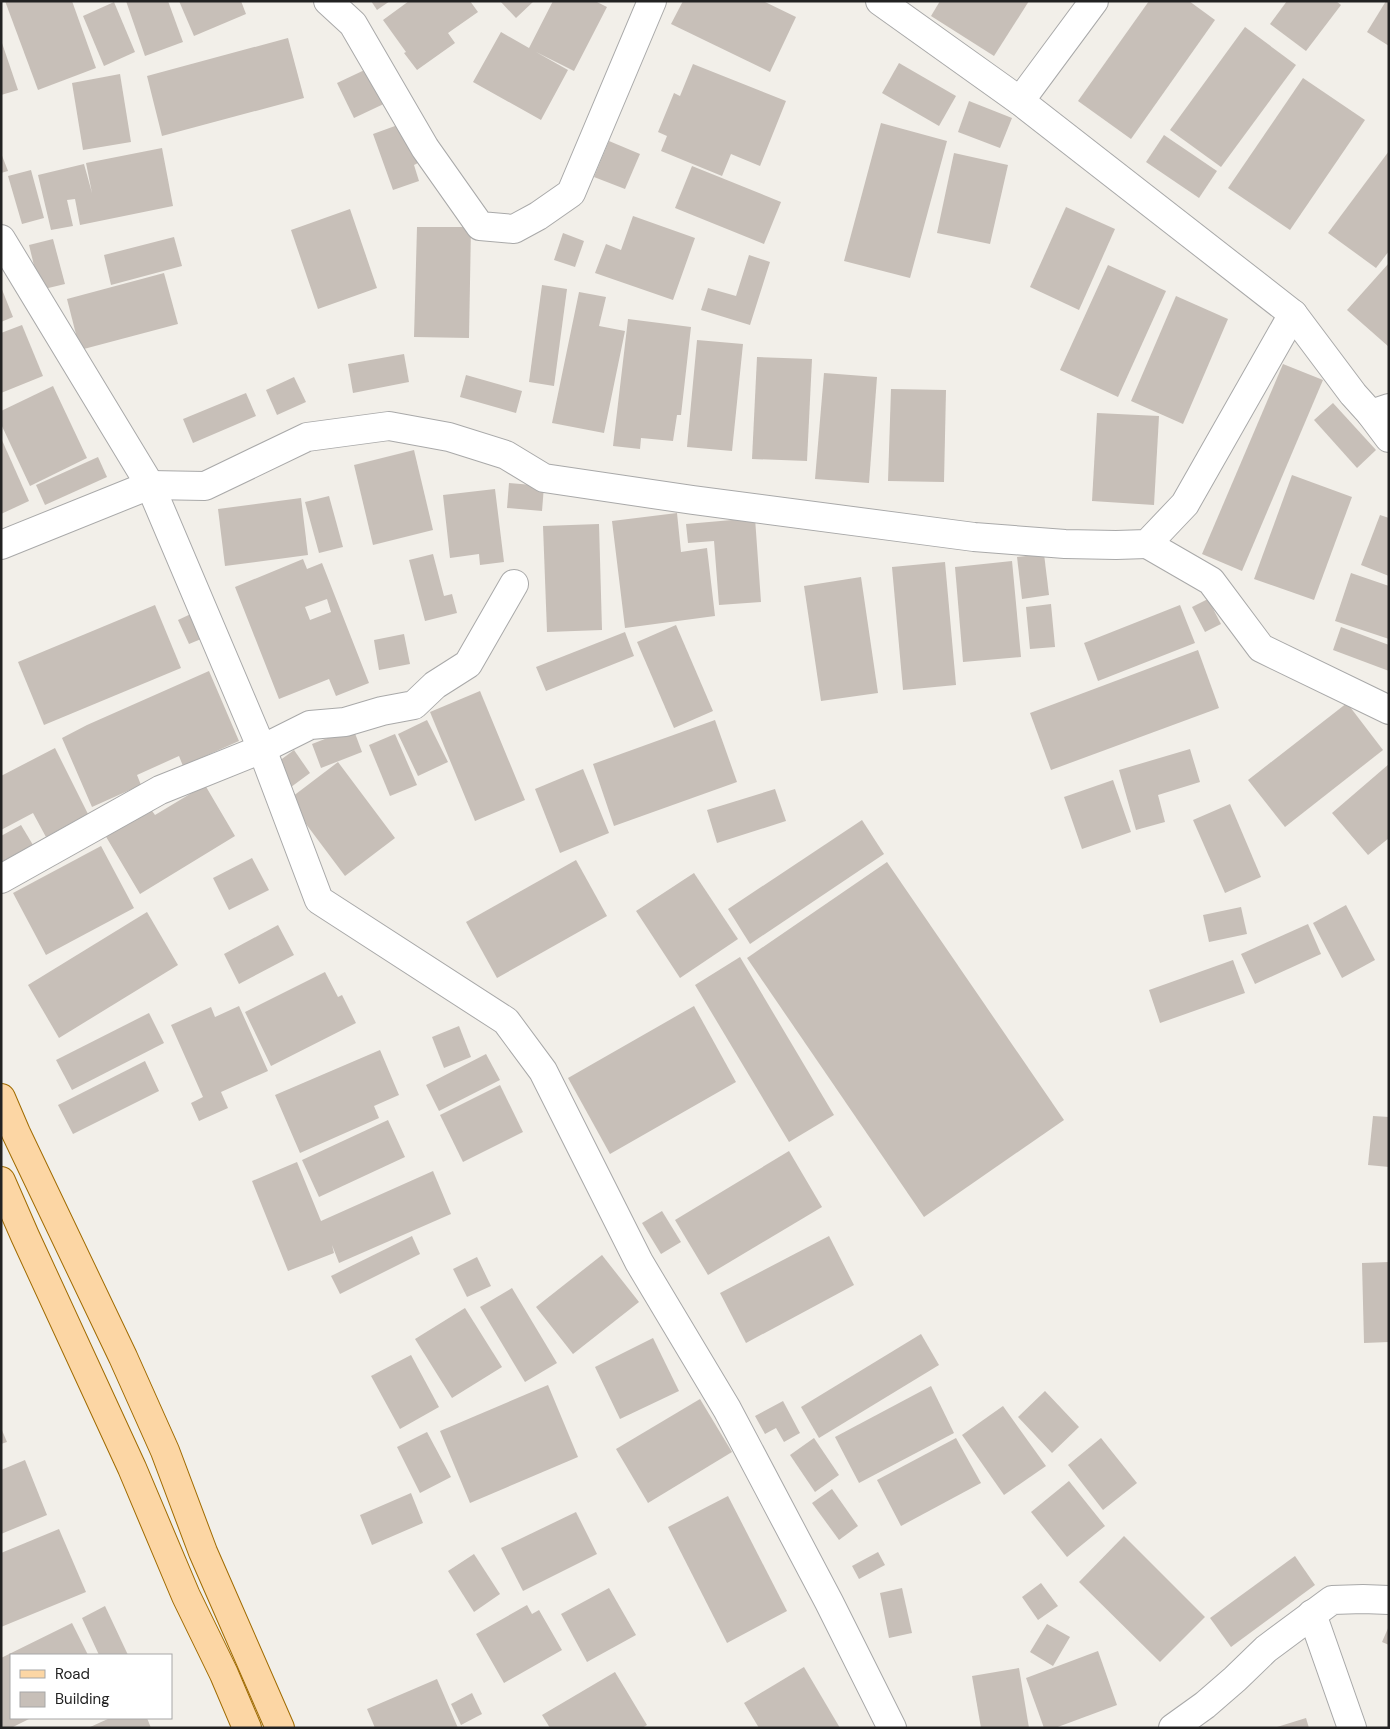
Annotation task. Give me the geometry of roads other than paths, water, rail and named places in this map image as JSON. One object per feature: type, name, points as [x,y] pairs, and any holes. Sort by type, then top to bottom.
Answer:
[{"type":"main road","points":[[1,1098],[123,1357],[165,1451],[203,1552],[280,1728]]},
{"type":"main road","points":[[1,1181],[132,1468],[186,1596],[224,1674],[247,1728]]},
{"type":"street","points":[[328,1],[353,24],[425,148],[480,226],[514,229],[538,216],[571,193],[652,1]]},
{"type":"street","points":[[880,1],[1020,101],[1293,314],[1353,394],[1380,411],[1389,438]]},
{"type":"street","points":[[1020,101],[1094,1]]},
{"type":"street","points":[[1,239],[150,485],[262,749],[319,900],[506,1021],[543,1071],[639,1262],[728,1409],[829,1602],[892,1728]]},
{"type":"street","points":[[1147,544],[1185,504],[1293,314]]},
{"type":"street","points":[[1,545],[150,485],[205,486],[307,438],[389,426],[449,436],[498,452],[544,478],[974,537],[1065,544],[1116,546],[1147,544],[1211,581],[1261,648],[1389,710]]},
{"type":"street","points":[[1,879],[160,790],[262,749],[310,725],[344,722],[382,711],[414,705],[435,684],[468,664],[514,584]]},
{"type":"street","points":[[1173,1728],[1212,1698],[1266,1649],[1332,1600],[1389,1600]]},
{"type":"street","points":[[1312,1614],[1352,1728]]}]
